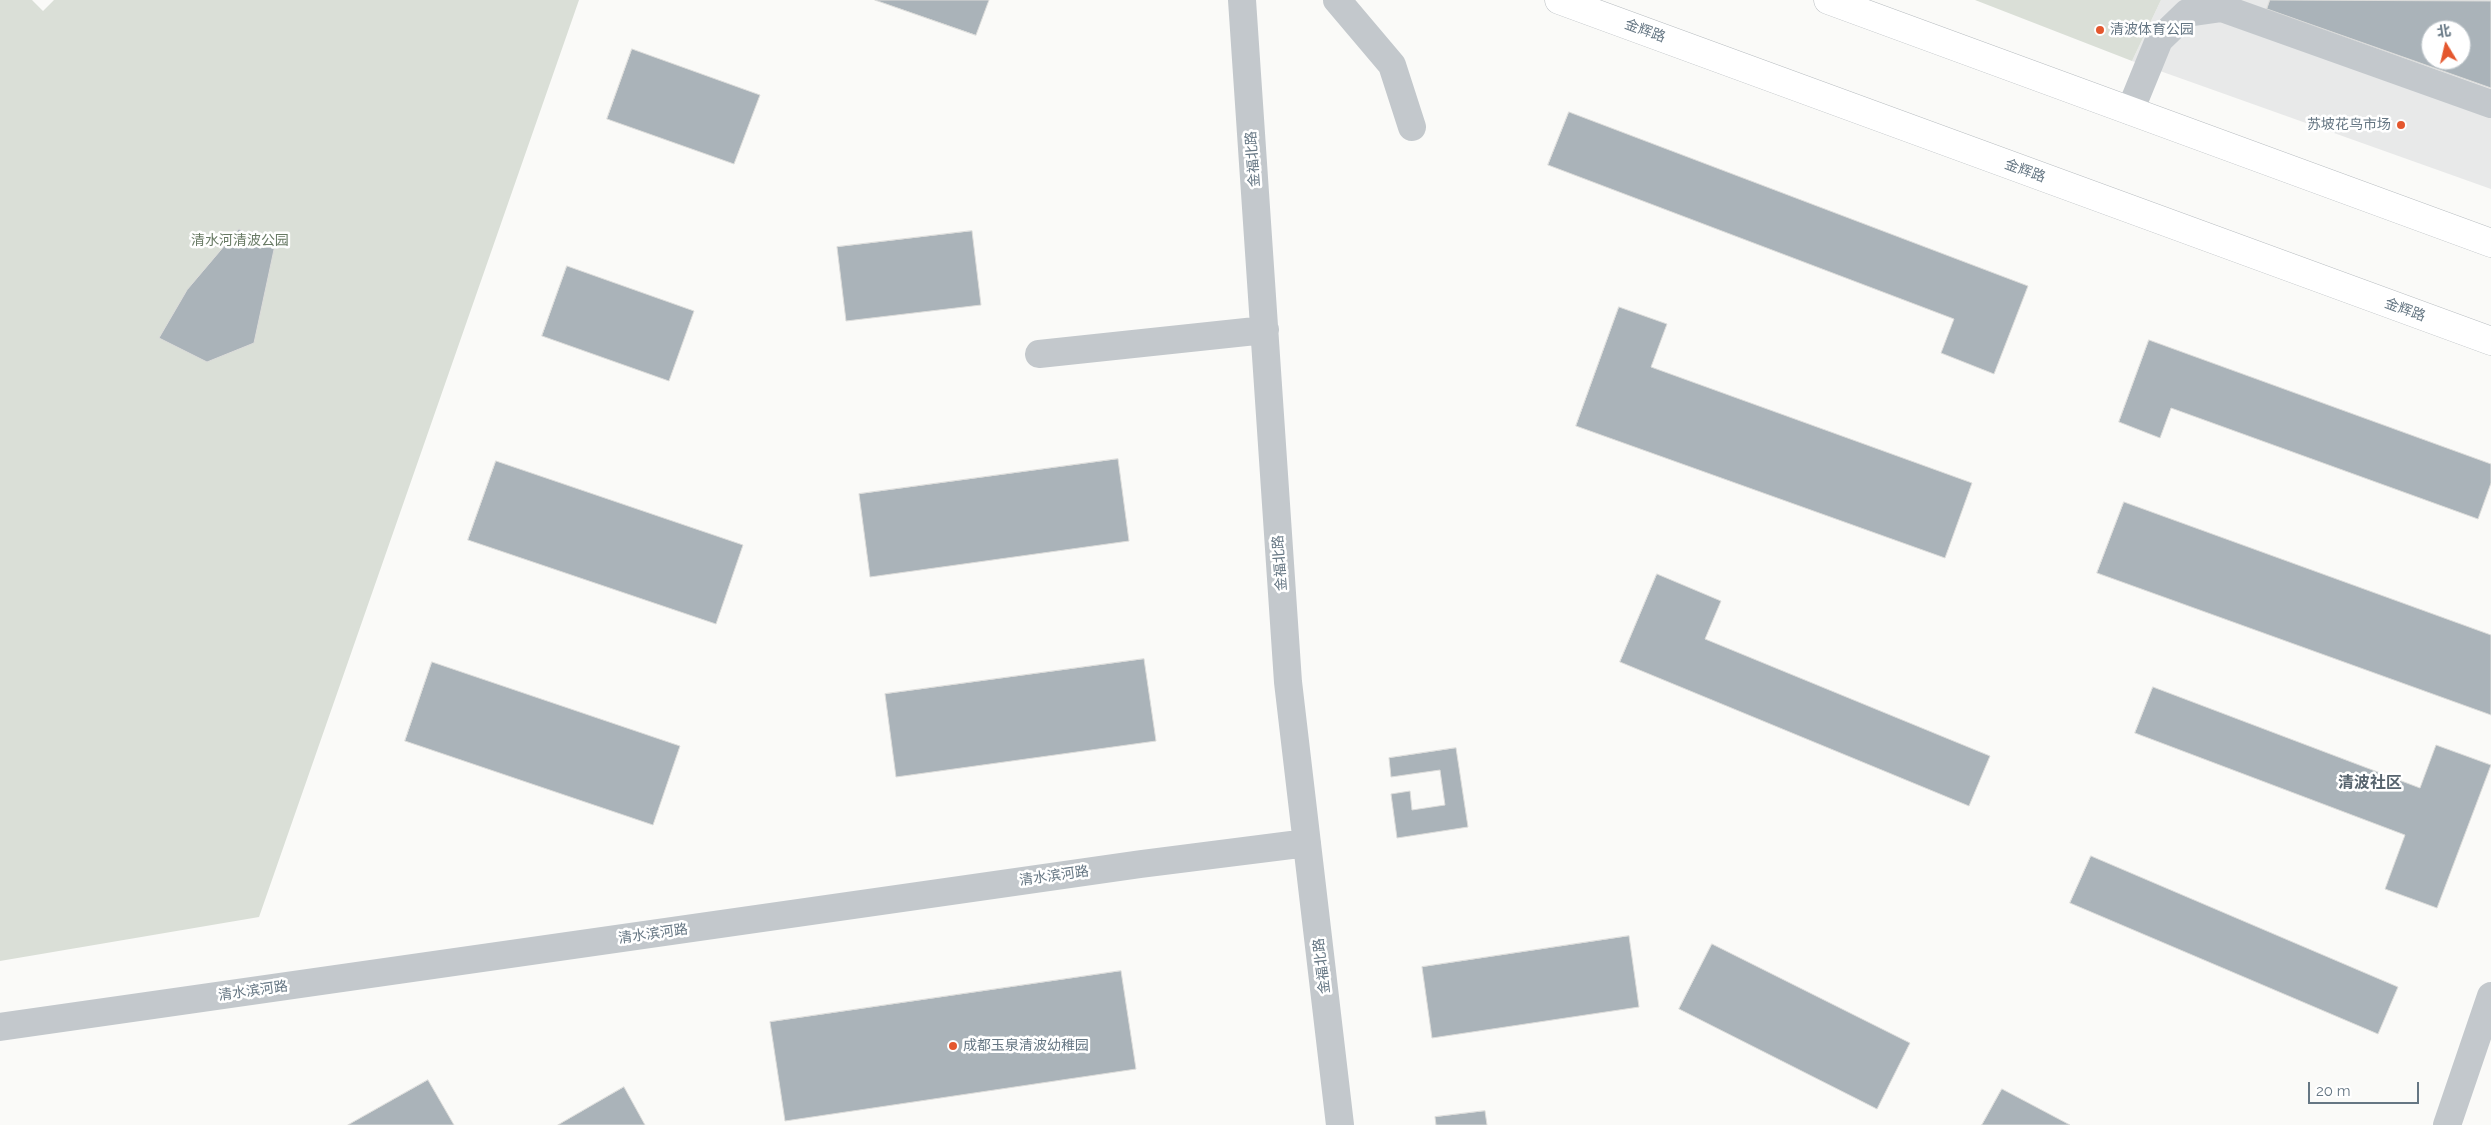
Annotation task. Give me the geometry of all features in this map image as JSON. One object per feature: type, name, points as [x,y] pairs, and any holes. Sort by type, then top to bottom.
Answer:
[{"type":"main road","name":"金辉路","points":[[1559,0],[2491,341]]},
{"type":"main road","points":[[1828,0],[2491,243]]},
{"type":"street","name":"金福北路","points":[[1242,0],[1288,682],[1340,1125]]},
{"type":"street","points":[[1337,0],[1392,65],[1412,126]]},
{"type":"street","points":[[2130,110],[2159,40],[2187,13],[2224,4],[2491,104]]},
{"type":"street","points":[[1039,354],[1264,330]]},
{"type":"street","name":"清水滨河路","points":[[0,1027],[1122,867],[1307,843]]},
{"type":"street","points":[[2446,1125],[2491,996]]},
{"type":"shaded area","name":"苏坡花鸟市场","points":[[2161,0],[2491,0],[2491,189],[2132,61]]},
{"type":"green space","name":"清水河清波公园","points":[[0,0],[32,0],[43,11],[54,0],[579,0],[259,917],[0,961]]},
{"type":"green space","name":"清波体育公园","points":[[1975,0],[2161,0],[2132,61]]},
{"type":"building","points":[[875,0],[989,0],[976,35]]},
{"type":"building","points":[[2270,0],[2491,1],[2491,88],[2440,70],[2471,70],[2471,20],[2421,20],[2421,63],[2267,9]]},
{"type":"building","points":[[632,49],[760,95],[734,164],[607,119]]},
{"type":"building","points":[[1569,112],[2028,286],[1994,374],[1941,353],[1954,319],[1548,165]]},
{"type":"building","points":[[239,229],[275,245],[254,343],[207,362],[159,338],[187,290]]},
{"type":"building","points":[[972,231],[981,305],[846,321],[837,247]]},
{"type":"building","points":[[567,266],[694,311],[669,381],[542,336]]},
{"type":"building","points":[[1619,307],[1667,324],[1651,367],[1972,483],[1945,558],[1576,426]]},
{"type":"building","points":[[2149,340],[2491,464],[2491,483],[2478,519],[2171,408],[2160,438],[2119,422]]},
{"type":"building","points":[[1118,459],[1129,541],[870,577],[859,494]]},
{"type":"building","points":[[496,461],[743,545],[716,624],[468,540]]},
{"type":"building","points":[[2124,502],[2491,635],[2491,715],[2097,573]]},
{"type":"building","points":[[1657,574],[1721,601],[1705,639],[1990,756],[1969,806],[1620,662]]},
{"type":"building","points":[[1144,659],[1156,741],[896,777],[885,694]]},
{"type":"building","points":[[432,662],[680,746],[653,825],[405,741]]},
{"type":"building","points":[[2153,687],[2420,788],[2436,745],[2491,765],[2437,908],[2385,889],[2405,835],[2135,733]]},
{"type":"building","points":[[1456,748],[1468,827],[1397,838],[1391,794],[1410,791],[1412,810],[1445,805],[1440,770],[1391,777],[1389,758]]},
{"type":"building","points":[[2091,856],[2398,987],[2378,1034],[2070,903]]},
{"type":"building","points":[[1629,936],[1639,1007],[1432,1038],[1422,967]]},
{"type":"building","points":[[1712,944],[1910,1043],[1877,1109],[1679,1009]]},
{"type":"building","name":"成都玉泉清波幼稚园","points":[[1121,971],[1136,1069],[785,1121],[770,1022]]},
{"type":"building","points":[[428,1080],[454,1125],[348,1125]]},
{"type":"building","points":[[624,1087],[645,1125],[558,1125]]},
{"type":"building","points":[[2002,1089],[2070,1125],[1982,1125]]},
{"type":"building","points":[[1485,1111],[1487,1125],[1436,1125],[1435,1117]]},
{"type":"place","name":"清波体育公园","points":[[2100,30]]},
{"type":"place","name":"苏坡花鸟市场","points":[[2401,125]]},
{"type":"place","name":"成都玉泉清波幼稚园","points":[[953,1046]]},
{"type":"district","name":"清波社区","points":[[2370,783]]}]
